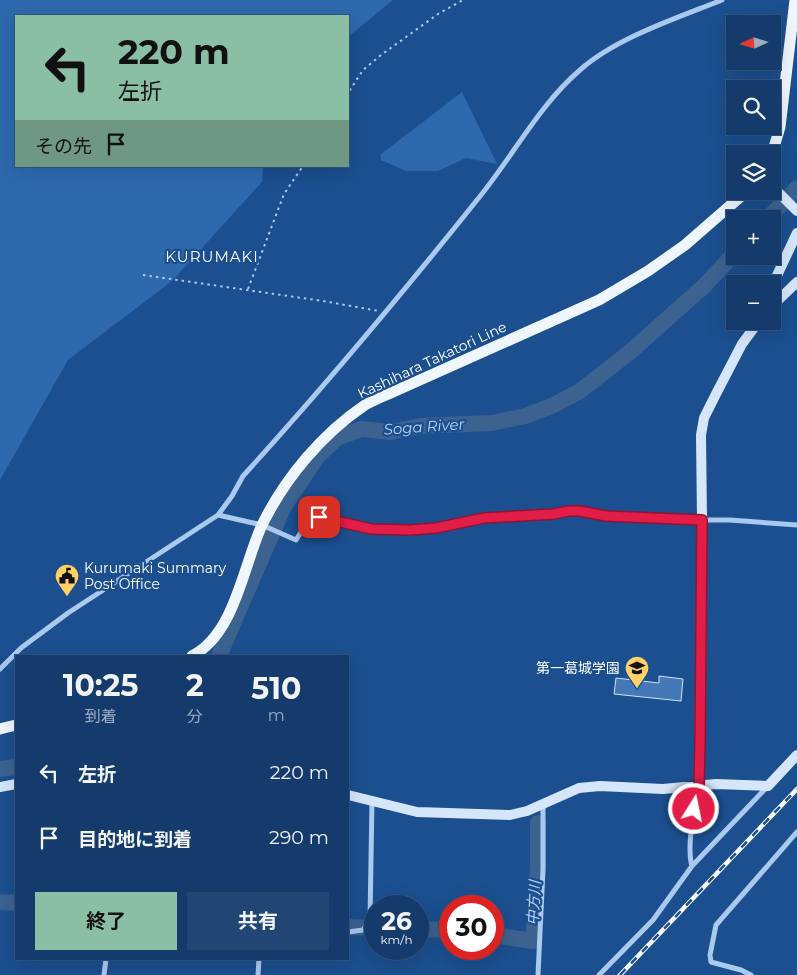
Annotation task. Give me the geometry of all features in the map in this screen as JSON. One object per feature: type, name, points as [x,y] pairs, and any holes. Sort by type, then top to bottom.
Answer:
[{"type":"main road","points":[[775,145],[780,126],[795,0]]},
{"type":"main road","points":[[781,195],[797,211]]},
{"type":"main road","name":"Kashihara Takatori Line","points":[[193,655],[211,642],[225,624],[262,525],[285,486],[308,456],[335,428],[366,405],[599,300],[648,272],[685,245],[737,200]]},
{"type":"main road","points":[[777,275],[797,233]]},
{"type":"main road","points":[[781,297],[797,282]]},
{"type":"main road","points":[[699,785],[701,435],[704,418],[742,344],[752,330]]},
{"type":"main road","points":[[0,729],[15,725]]},
{"type":"main road","points":[[349,795],[417,812],[510,815],[527,811],[579,788],[600,786],[663,789],[716,784],[768,786],[797,755]]},
{"type":"main road","points":[[0,787],[15,784]]},
{"type":"street","points":[[0,669],[21,648],[68,613],[218,514],[232,496],[243,476],[336,373],[492,182],[557,92],[580,70],[596,58],[638,34],[722,0]]},
{"type":"street","points":[[218,514],[262,525],[296,540],[308,521],[313,517],[371,529],[409,530],[436,528],[484,518],[554,514],[568,511],[580,511],[606,516],[730,520],[797,525]]},
{"type":"street","points":[[692,866],[690,858],[694,809],[699,785]]},
{"type":"street","points":[[599,975],[654,920],[692,866],[768,786]]},
{"type":"street","points":[[349,932],[364,930],[370,919],[372,800]]},
{"type":"street","points":[[538,975],[543,870],[543,804]]},
{"type":"street","points":[[751,975],[741,970],[711,962],[710,955],[716,925],[797,832]]},
{"type":"street","points":[[104,975],[106,960]]},
{"type":"street","points":[[258,975],[259,960]]},
{"type":"path","points":[[349,94],[363,70],[381,55],[438,14],[463,0]]},
{"type":"path","points":[[248,290],[284,194],[302,167]]},
{"type":"path","points":[[143,275],[386,312]]},
{"type":"shaded area","points":[[0,0],[393,0],[349,36],[349,15],[15,15],[15,167],[263,167],[262,182],[172,281],[68,360],[0,480]]},
{"type":"shaded area","points":[[462,92],[497,164],[466,158],[438,171],[406,171],[381,160],[381,154]]},
{"type":"building","points":[[659,676],[683,679],[681,701],[614,694],[616,678],[659,683]]},
{"type":"waterway","name":"Soga River","points":[[776,210],[797,188]]},
{"type":"waterway","name":"Soga River","points":[[219,655],[283,508],[317,457],[337,438],[361,429],[391,432],[420,426],[492,423],[525,416],[554,405],[580,391],[630,352],[704,286],[726,263]]},
{"type":"waterway","name":"Soga River","points":[[0,769],[15,767]]},
{"type":"waterway","name":"中方川","points":[[504,937],[533,941],[538,866],[538,823]]},
{"type":"waterway","name":"中方川","points":[[0,902],[15,903]]},
{"type":"waterway","name":"中方川","points":[[349,927],[364,928]]},
{"type":"waterway","name":"中方川","points":[[429,929],[439,930]]},
{"type":"railway","points":[[620,975],[797,789]]},
{"type":"place","name":"Kurumaki Summary Post Office","points":[[67,597]]},
{"type":"place","name":"第一葛城学園","points":[[637,689]]},
{"type":"district","name":"KURUMAKI","points":[[212,257]]},
{"type":"route","points":[[319,517],[371,529],[409,530],[436,528],[484,518],[554,514],[568,511],[580,511],[606,516],[702,520],[699,785],[694,809]]}]
